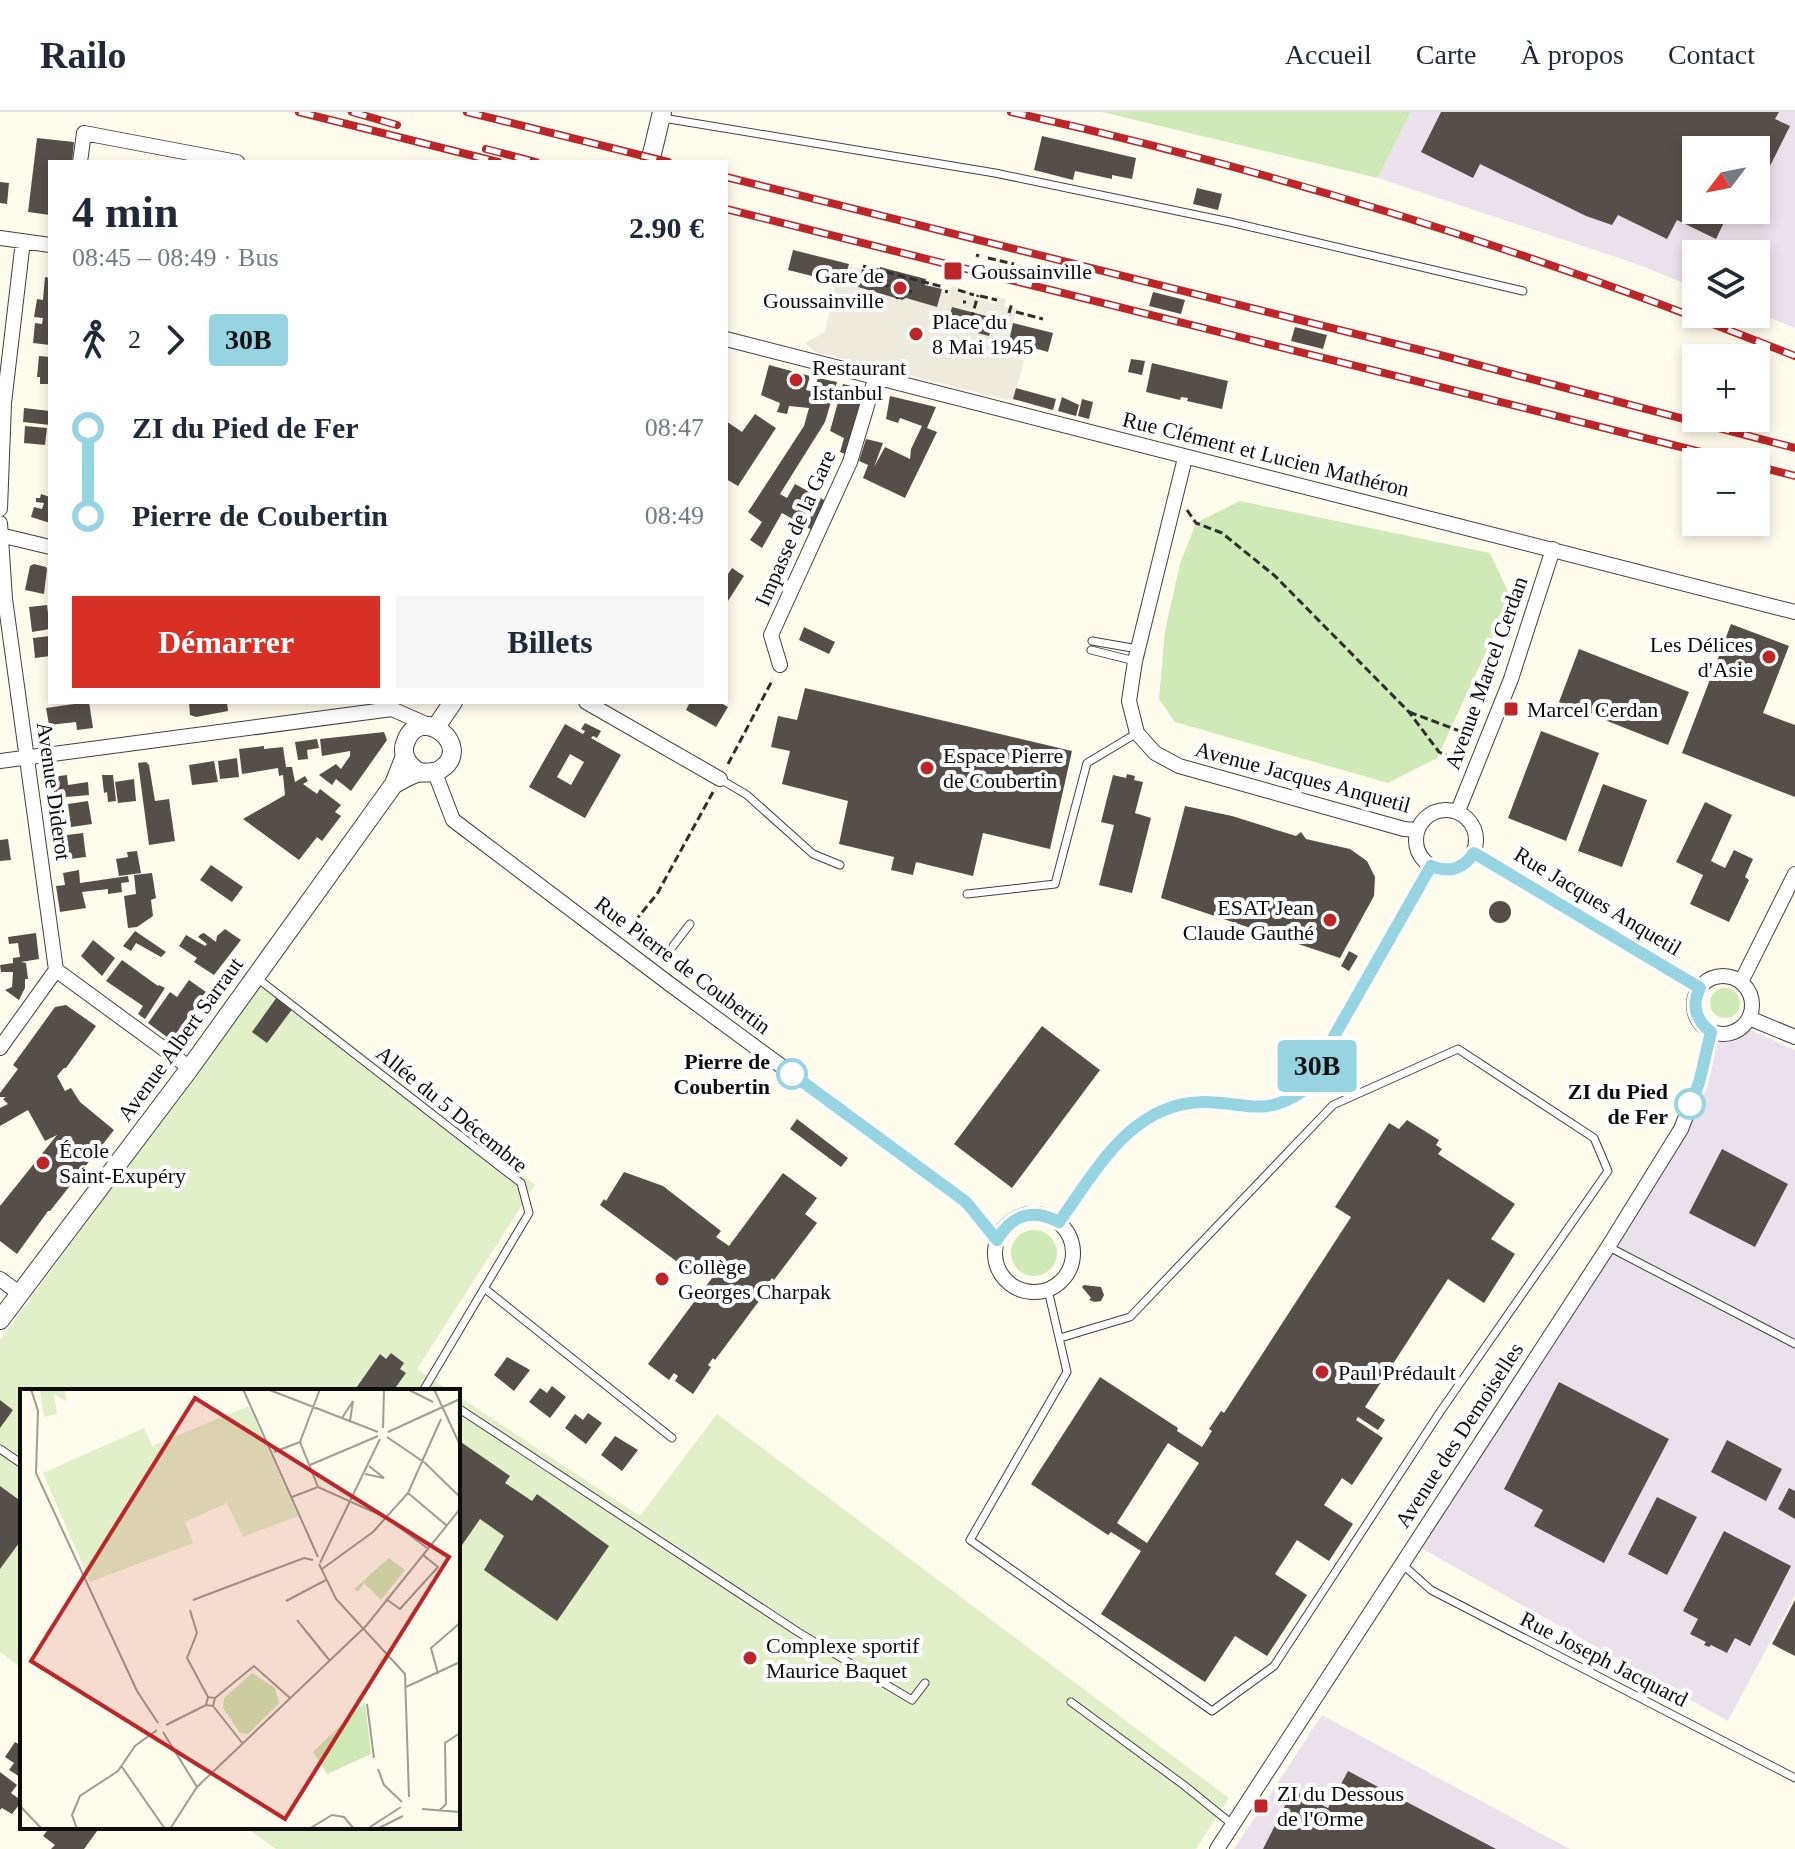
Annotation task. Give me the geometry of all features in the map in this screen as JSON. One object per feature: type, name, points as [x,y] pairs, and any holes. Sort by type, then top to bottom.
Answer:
[{"type":"street","points":[[650,160],[661,115]]},
{"type":"street","points":[[80,160],[84,133],[226,160]]},
{"type":"street","points":[[0,238],[48,245]]},
{"type":"street","points":[[0,509],[4,403],[23,241]]},
{"type":"street","name":"Rue Clément et Lucien Mathéron","points":[[728,339],[1795,612]]},
{"type":"street","name":"Impasse de la Gare","points":[[780,665],[771,635],[850,462],[876,376]]},
{"type":"street","points":[[1137,733],[1129,701],[1137,655],[1185,458]]},
{"type":"street","name":"Avenue Diderot","points":[[0,523],[5,599],[56,970]]},
{"type":"street","points":[[0,535],[48,547]]},
{"type":"street","name":"Avenue Marcel Cerdan","points":[[1458,811],[1511,679],[1553,549]]},
{"type":"street","points":[[397,708],[408,735],[413,730],[432,726],[451,704]]},
{"type":"street","points":[[589,704],[720,779]]},
{"type":"street","points":[[0,761],[397,708],[448,736],[452,750],[447,764],[427,772],[408,763],[405,756]]},
{"type":"street","name":"Avenue Jacques Anquetil","points":[[1137,733],[1155,753],[1179,766],[1404,829],[1417,830]]},
{"type":"street","name":"Avenue Albert Sarraut","points":[[0,1320],[190,1068],[394,784],[405,756],[408,735]]},
{"type":"street","name":"Avenue Albert Sarraut","points":[[394,784],[427,772]]},
{"type":"street","name":"Rue Pierre de Coubertin","points":[[427,772],[453,820],[966,1202],[997,1240]]},
{"type":"street","points":[[1439,810],[1458,811],[1476,833],[1474,853],[1468,861],[1450,870],[1431,866],[1417,850],[1417,830],[1429,814],[1439,810]]},
{"type":"street","name":"Rue Jacques Anquetil","points":[[1474,853],[1700,988]]},
{"type":"street","points":[[1059,1222],[1123,1135],[1150,1115],[1202,1102],[1272,1107],[1303,1091],[1431,866]]},
{"type":"street","points":[[1742,980],[1795,874]]},
{"type":"street","points":[[0,1048],[56,970],[190,1068]]},
{"type":"street","points":[[1715,976],[1733,976],[1742,980],[1750,999],[1749,1018],[1744,1027],[1727,1035],[1711,1032],[1703,1025],[1695,1007],[1700,988],[1715,976]]},
{"type":"street","points":[[1749,1018],[1795,1037]]},
{"type":"street","name":"Avenue des Demoiselles","points":[[1217,1849],[1608,1247],[1681,1129],[1699,1083],[1711,1032]]},
{"type":"street","points":[[1036,1213],[1059,1222],[1072,1242],[1072,1265],[1066,1276],[1048,1290],[1035,1292],[1012,1285],[997,1265],[997,1240],[1012,1221],[1023,1215],[1036,1213]]},
{"type":"street","points":[[0,1279],[19,1293]]},
{"type":"lane","points":[[661,115],[995,173],[1230,222],[1523,291]]},
{"type":"lane","points":[[1092,641],[1137,655]]},
{"type":"lane","points":[[1091,650],[1137,655]]},
{"type":"lane","points":[[967,894],[1055,884],[1087,763],[1137,733]]},
{"type":"lane","points":[[720,779],[747,795],[813,854],[840,865]]},
{"type":"lane","points":[[673,946],[690,924]]},
{"type":"lane","name":"Allée du 5 Décembre","points":[[256,977],[521,1183],[529,1213],[428,1389]]},
{"type":"lane","points":[[1048,1290],[1067,1372],[970,1540],[1212,1711],[1274,1666],[1440,1412],[1608,1171],[1594,1138],[1458,1049],[1333,1105],[1130,1317],[1060,1338]]},
{"type":"lane","points":[[1608,1247],[1795,1344]]},
{"type":"lane","points":[[484,1288],[672,1438]]},
{"type":"lane","points":[[460,1409],[798,1632],[912,1700],[925,1683]]},
{"type":"lane","points":[[0,1449],[20,1463]]},
{"type":"lane","name":"Rue Joseph Jacquard","points":[[1402,1564],[1431,1590],[1795,1778]]},
{"type":"lane","points":[[1071,1702],[1233,1825]]},
{"type":"path","points":[[988,258],[1014,264]]},
{"type":"path","points":[[863,266],[945,290]]},
{"type":"path","points":[[897,299],[902,276]]},
{"type":"path","points":[[881,284],[916,293]]},
{"type":"path","points":[[958,290],[997,300]]},
{"type":"path","points":[[971,320],[977,295]]},
{"type":"path","points":[[1009,313],[1012,303]]},
{"type":"path","points":[[1016,312],[1043,319]]},
{"type":"path","points":[[1177,494],[1196,523],[1222,533],[1275,576],[1409,712],[1439,752],[1475,768]]},
{"type":"path","points":[[618,943],[657,894],[780,665]]},
{"type":"path","points":[[1409,712],[1486,741]]},
{"type":"shaded area","points":[[1411,112],[1795,112],[1795,328],[1770,318],[1770,240],[1682,240],[1682,282],[1634,263],[1378,178]]},
{"type":"shaded area","name":"Place du 8 Mai 1945","points":[[848,266],[862,269],[858,287],[902,300],[906,298],[937,307],[941,291],[950,294],[952,286],[959,288],[958,293],[995,304],[997,297],[1006,299],[1004,306],[1017,309],[1005,355],[1024,361],[1013,401],[815,352],[805,343],[825,332],[837,275],[845,277]]},
{"type":"shaded area","points":[[1744,1027],[1795,1050],[1795,1595],[1728,1721],[1414,1544],[1681,1129],[1711,1032],[1727,1035]]},
{"type":"shaded area","points":[[1322,1715],[1570,1849],[1234,1849]]},
{"type":"green space","points":[[1102,112],[1411,112],[1378,178]]},
{"type":"green space","points":[[1240,501],[1490,553],[1511,598],[1437,758],[1388,783],[1175,722],[1159,699],[1165,631],[1180,564],[1196,523]]},
{"type":"green space","points":[[266,979],[535,1185],[417,1369],[447,1389],[20,1389],[20,1667],[0,1652],[0,1340]]},
{"type":"green space","points":[[1725,988],[1736,992],[1740,1003],[1736,1014],[1725,1018],[1714,1014],[1710,1003],[1714,992]]},
{"type":"green space","points":[[1034,1230],[1050,1237],[1057,1253],[1050,1269],[1034,1276],[1018,1269],[1011,1253],[1018,1237]]},
{"type":"green space","name":"Complexe sportif Maurice Baquet","points":[[460,1397],[640,1516],[717,1414],[1229,1798],[1196,1849],[276,1849],[248,1829],[460,1829]]},
{"type":"building","points":[[1441,112],[1779,112],[1775,119],[1790,126],[1770,166],[1770,136],[1682,136],[1682,222],[1677,220],[1667,239],[1618,215],[1612,225],[1586,216],[1480,164],[1473,178],[1421,152]]},
{"type":"building","points":[[1042,136],[1136,158],[1132,179],[1112,175],[1112,179],[1075,171],[1073,180],[1034,170]]},
{"type":"building","points":[[37,138],[74,142],[72,160],[48,160],[48,215],[28,212]]},
{"type":"building","points":[[0,182],[9,183],[7,204],[0,203]]},
{"type":"building","points":[[1197,188],[1222,194],[1218,210],[1193,204]]},
{"type":"building","points":[[1685,224],[1723,224],[1716,239]]},
{"type":"building","points":[[793,250],[849,264],[845,277],[837,275],[836,282],[788,270]]},
{"type":"building","name":"Gare de Goussainville","points":[[880,267],[926,279],[925,285],[942,289],[937,307],[858,287],[862,269],[879,273]]},
{"type":"building","points":[[45,277],[48,278],[48,345],[33,343],[35,323],[42,324],[43,318],[34,317],[37,299],[43,300]]},
{"type":"building","points":[[1153,292],[1185,300],[1181,314],[1149,306]]},
{"type":"building","points":[[952,307],[994,318],[989,336],[947,325]]},
{"type":"building","points":[[1013,323],[1053,333],[1048,352],[1009,341]]},
{"type":"building","points":[[1295,327],[1327,335],[1323,349],[1291,341]]},
{"type":"building","points":[[39,356],[48,357],[48,384],[40,384],[40,377],[37,377]]},
{"type":"building","points":[[1131,359],[1145,361],[1142,375],[1128,372]]},
{"type":"building","points":[[1152,363],[1228,381],[1222,409],[1187,401],[1188,398],[1181,397],[1180,400],[1146,392]]},
{"type":"building","points":[[769,365],[810,376],[806,390],[814,392],[818,378],[837,382],[825,422],[780,494],[787,498],[795,484],[826,501],[812,530],[782,513],[762,548],[750,540],[762,522],[748,512],[804,426],[809,408],[789,406],[787,414],[777,412],[780,403],[761,395]]},
{"type":"building","points":[[843,384],[868,390],[847,455],[840,452],[844,438],[830,431]]},
{"type":"building","points":[[1016,388],[1056,399],[1053,410],[1013,399]]},
{"type":"building","points":[[890,396],[936,407],[927,428],[937,432],[905,498],[863,478],[868,465],[859,461],[866,439],[883,443],[874,467],[885,447],[910,459],[911,449],[922,426],[900,418],[898,423],[886,419]]},
{"type":"building","points":[[1062,397],[1079,405],[1076,416],[1058,411]]},
{"type":"building","points":[[1082,399],[1093,402],[1089,419],[1078,416]]},
{"type":"building","points":[[24,408],[48,411],[48,425],[23,422]]},
{"type":"building","points":[[755,414],[776,428],[738,486],[728,480],[728,422],[742,432]]},
{"type":"building","points":[[25,426],[47,428],[45,445],[24,443]]},
{"type":"building","points":[[41,494],[48,496],[48,522],[31,517],[34,507],[42,509],[44,503],[36,502],[36,498],[40,498]]},
{"type":"building","points":[[34,564],[47,569],[44,594],[25,590],[30,566]]},
{"type":"building","points":[[732,568],[744,576],[728,601],[728,574]]},
{"type":"building","points":[[47,605],[48,629],[32,632],[29,607]]},
{"type":"building","points":[[1731,624],[1789,646],[1763,713],[1795,725],[1795,797],[1682,753]]},
{"type":"building","points":[[804,627],[835,642],[829,654],[799,640]]},
{"type":"building","points":[[48,636],[48,656],[35,658],[33,638]]},
{"type":"building","points":[[1579,649],[1689,692],[1668,745],[1559,702]]},
{"type":"building","name":"Espace Pierre de Coubertin","points":[[805,688],[1072,751],[1050,849],[983,833],[973,876],[916,862],[913,875],[891,870],[894,857],[839,844],[848,801],[782,784],[790,751],[771,747],[778,716],[797,720]]},
{"type":"building","points":[[89,704],[93,728],[77,730],[76,722],[49,725],[46,708]]},
{"type":"building","points":[[189,704],[227,704],[228,711],[196,717],[190,715]]},
{"type":"building","points":[[689,704],[723,704],[728,707],[716,727],[686,710]]},
{"type":"building","points":[[585,723],[601,731],[597,738],[591,738],[621,755],[585,818],[529,787],[565,724],[583,734],[585,731],[581,729]],"holes":[[[570,754],[584,762],[571,785],[557,777]]]},
{"type":"building","points":[[1541,731],[1599,753],[1566,841],[1508,818]]},
{"type":"building","points":[[384,732],[387,740],[351,791],[336,779],[332,785],[319,775],[336,764],[341,769],[350,756],[350,751],[322,756],[320,739]]},
{"type":"building","points":[[317,739],[319,748],[307,750],[308,759],[298,760],[295,742]]},
{"type":"building","points":[[264,746],[264,749],[283,747],[286,767],[292,767],[295,782],[305,776],[308,781],[303,784],[317,794],[320,789],[341,805],[335,812],[341,816],[322,841],[317,837],[299,860],[243,819],[285,795],[283,775],[279,776],[278,768],[242,774],[239,749]]},
{"type":"building","points":[[237,758],[239,777],[220,779],[218,761]]},
{"type":"building","points":[[214,761],[218,782],[192,785],[189,765]]},
{"type":"building","points":[[146,762],[155,801],[169,799],[175,841],[149,845],[138,763]]},
{"type":"building","points":[[1127,774],[1143,782],[1135,813],[1151,818],[1132,893],[1099,885],[1114,825],[1101,822],[1113,775],[1126,778]]},
{"type":"building","points":[[67,775],[68,785],[88,782],[89,795],[55,798],[52,777]]},
{"type":"building","points":[[102,775],[113,775],[116,801],[108,802]]},
{"type":"building","points":[[134,779],[136,801],[118,803],[115,782]]},
{"type":"building","points":[[1603,784],[1647,800],[1622,867],[1578,851]]},
{"type":"building","points":[[88,801],[92,824],[71,827],[68,804]]},
{"type":"building","points":[[1705,802],[1732,815],[1711,861],[1725,868],[1734,850],[1753,859],[1745,877],[1749,880],[1729,922],[1690,904],[1703,875],[1676,862]]},
{"type":"building","points":[[1185,806],[1232,816],[1296,836],[1301,832],[1306,839],[1350,849],[1367,861],[1375,877],[1374,896],[1340,958],[1161,898]]},
{"type":"building","points":[[83,833],[86,857],[61,860],[59,836]]},
{"type":"building","points":[[8,839],[11,860],[0,861],[0,840]]},
{"type":"building","points":[[137,851],[141,873],[119,876],[116,859],[128,857],[127,852]]},
{"type":"building","points":[[211,865],[243,887],[232,902],[200,880]]},
{"type":"building","points":[[79,870],[80,883],[128,876],[129,882],[121,883],[122,892],[108,894],[108,889],[82,892],[86,908],[60,912],[56,886],[65,885],[63,873]]},
{"type":"building","points":[[152,873],[156,898],[151,900],[153,916],[137,927],[128,928],[124,896],[136,894],[134,875]]},
{"type":"building","points":[[1500,901],[1508,904],[1511,912],[1508,920],[1500,923],[1492,920],[1489,912],[1492,904]]},
{"type":"building","points":[[225,929],[241,940],[214,975],[194,962],[197,958],[179,946],[186,935],[205,946],[207,944],[198,937],[204,933],[216,942],[217,936]]},
{"type":"building","points":[[135,931],[166,952],[161,957],[136,943],[131,951],[123,946]]},
{"type":"building","points":[[36,933],[39,959],[21,962],[26,963],[28,979],[25,979],[25,988],[19,1000],[5,990],[12,987],[13,972],[1,972],[0,965],[13,963],[13,958],[20,957],[18,943],[9,944],[8,937]]},
{"type":"building","points":[[93,940],[115,958],[102,976],[81,956]]},
{"type":"building","points":[[1349,951],[1358,956],[1349,971],[1341,966]]},
{"type":"building","points":[[122,960],[165,988],[145,1019],[138,1014],[143,1006],[106,981]]},
{"type":"building","points":[[189,980],[206,992],[175,1035],[167,1037],[148,1023],[170,992],[177,997]]},
{"type":"building","points":[[277,997],[293,1008],[267,1043],[252,1032]]},
{"type":"building","points":[[66,1005],[96,1026],[57,1076],[65,1091],[71,1088],[80,1102],[114,1130],[17,1254],[0,1241],[0,1206],[57,1135],[45,1141],[28,1110],[0,1126],[0,1108],[8,1104],[3,1099],[6,1097],[0,1097],[0,1093],[18,1069],[13,1065],[55,1007]]},
{"type":"building","points":[[1042,1026],[1100,1070],[1012,1188],[954,1144]]},
{"type":"building","points":[[797,1119],[848,1158],[841,1167],[790,1129]]},
{"type":"building","name":"Paul Prédault","points":[[1407,1120],[1439,1140],[1436,1145],[1442,1149],[1438,1154],[1515,1204],[1491,1239],[1515,1254],[1484,1303],[1448,1279],[1365,1407],[1385,1420],[1378,1430],[1358,1417],[1356,1420],[1383,1438],[1352,1485],[1342,1478],[1324,1505],[1353,1524],[1329,1561],[1297,1540],[1275,1574],[1307,1595],[1267,1656],[1235,1636],[1205,1682],[1101,1614],[1141,1551],[1111,1532],[1108,1535],[1031,1484],[1100,1377],[1202,1447],[1212,1431],[1209,1429],[1221,1411],[1224,1413],[1351,1217],[1335,1207],[1389,1123],[1399,1129]],"holes":[[[1168,1443],[1199,1463],[1147,1543],[1117,1523]]]},
{"type":"building","points":[[1722,1149],[1788,1184],[1755,1247],[1689,1213]]},
{"type":"building","points":[[624,1172],[663,1186],[721,1231],[716,1237],[729,1246],[783,1173],[817,1198],[805,1214],[817,1223],[774,1280],[772,1278],[756,1300],[759,1301],[715,1360],[713,1358],[708,1365],[711,1367],[693,1394],[675,1381],[678,1376],[674,1373],[669,1380],[648,1364],[703,1290],[709,1295],[712,1291],[706,1286],[715,1274],[698,1262],[691,1272],[600,1205],[604,1199],[606,1201]]},
{"type":"building","points":[[1082,1287],[1101,1287],[1104,1295],[1101,1301],[1089,1300],[1091,1298]]},
{"type":"building","points":[[391,1353],[404,1363],[400,1369],[406,1373],[394,1389],[355,1389],[380,1354],[386,1359]]},
{"type":"building","points":[[507,1357],[530,1370],[514,1391],[494,1375]]},
{"type":"building","points":[[1559,1382],[1669,1439],[1604,1563],[1534,1526],[1543,1510],[1504,1489]]},
{"type":"building","points":[[552,1386],[566,1397],[550,1418],[529,1402],[540,1388],[547,1393]]},
{"type":"building","points":[[0,1400],[13,1410],[0,1428]]},
{"type":"building","points":[[588,1413],[602,1423],[586,1444],[565,1428],[575,1414],[583,1420]]},
{"type":"building","points":[[615,1436],[638,1450],[622,1471],[601,1455]]},
{"type":"building","points":[[1727,1440],[1782,1469],[1766,1501],[1711,1472]]},
{"type":"building","points":[[460,1441],[510,1476],[505,1483],[532,1501],[537,1494],[609,1546],[557,1621],[484,1570],[504,1536],[480,1519],[460,1548]]},
{"type":"building","points":[[0,1486],[20,1501],[20,1542],[0,1569]]},
{"type":"building","points":[[1789,1488],[1795,1491],[1795,1519],[1778,1509]]},
{"type":"building","points":[[1657,1497],[1697,1517],[1667,1575],[1628,1554]]},
{"type":"building","points":[[1724,1531],[1791,1566],[1750,1646],[1735,1638],[1727,1653],[1704,1645],[1706,1642],[1690,1634],[1698,1619],[1683,1611]]},
{"type":"building","points":[[1795,1600],[1795,1656],[1772,1644]]},
{"type":"building","points":[[15,1742],[20,1745],[20,1777],[9,1770],[14,1763],[5,1757]]},
{"type":"building","points":[[1348,1771],[1496,1849],[1263,1849],[1293,1790],[1328,1808]]},
{"type":"building","points":[[0,1772],[17,1785],[11,1793],[20,1800],[20,1804],[12,1814],[2,1808],[0,1810]]},
{"type":"building","points":[[48,1829],[99,1829],[84,1849],[51,1849],[55,1845],[43,1836]]},
{"type":"railway","points":[[299,112],[490,160]]},
{"type":"railway","points":[[352,112],[397,125]]},
{"type":"railway","points":[[467,112],[660,160]]},
{"type":"railway","points":[[1011,112],[1211,161],[1408,218],[1602,283],[1795,356]]},
{"type":"railway","points":[[486,149],[528,160]]},
{"type":"railway","points":[[728,177],[1440,355],[1795,448]]},
{"type":"railway","points":[[728,209],[1685,448]]},
{"type":"railway","points":[[1770,470],[1795,476]]},
{"type":"bus line","name":"30B","points":[[792,1074],[966,1202],[997,1240],[1003,1229],[1023,1215],[1036,1213],[1059,1222],[1123,1135],[1150,1115],[1202,1102],[1272,1107],[1303,1091],[1431,866],[1440,870],[1460,867],[1474,853],[1700,988],[1695,997],[1697,1017],[1711,1032],[1699,1083],[1690,1104]]},
{"type":"place","name":"Goussainville","points":[[953,271]]},
{"type":"place","name":"Gare de Goussainville","points":[[900,288]]},
{"type":"place","name":"Place du 8 Mai 1945","points":[[916,334]]},
{"type":"place","name":"Restaurant Istanbul","points":[[796,380]]},
{"type":"place","name":"Les Délices d'Asie","points":[[1769,657]]},
{"type":"place","name":"Marcel Cerdan","points":[[1511,709]]},
{"type":"place","name":"Espace Pierre de Coubertin","points":[[927,768]]},
{"type":"place","name":"ESAT Jean Claude Gauthé","points":[[1330,920]]},
{"type":"place","name":"Pierre de Coubertin","points":[[792,1074]]},
{"type":"place","name":"ZI du Pied de Fer","points":[[1690,1104]]},
{"type":"place","name":"École Saint-Exupéry","points":[[43,1163]]},
{"type":"place","name":"Collège Georges Charpak","points":[[662,1279]]},
{"type":"place","name":"Paul Prédault","points":[[1322,1372]]},
{"type":"place","name":"Complexe sportif Maurice Baquet","points":[[750,1658]]},
{"type":"place","name":"ZI du Dessous de l'Orme","points":[[1261,1806]]}]
